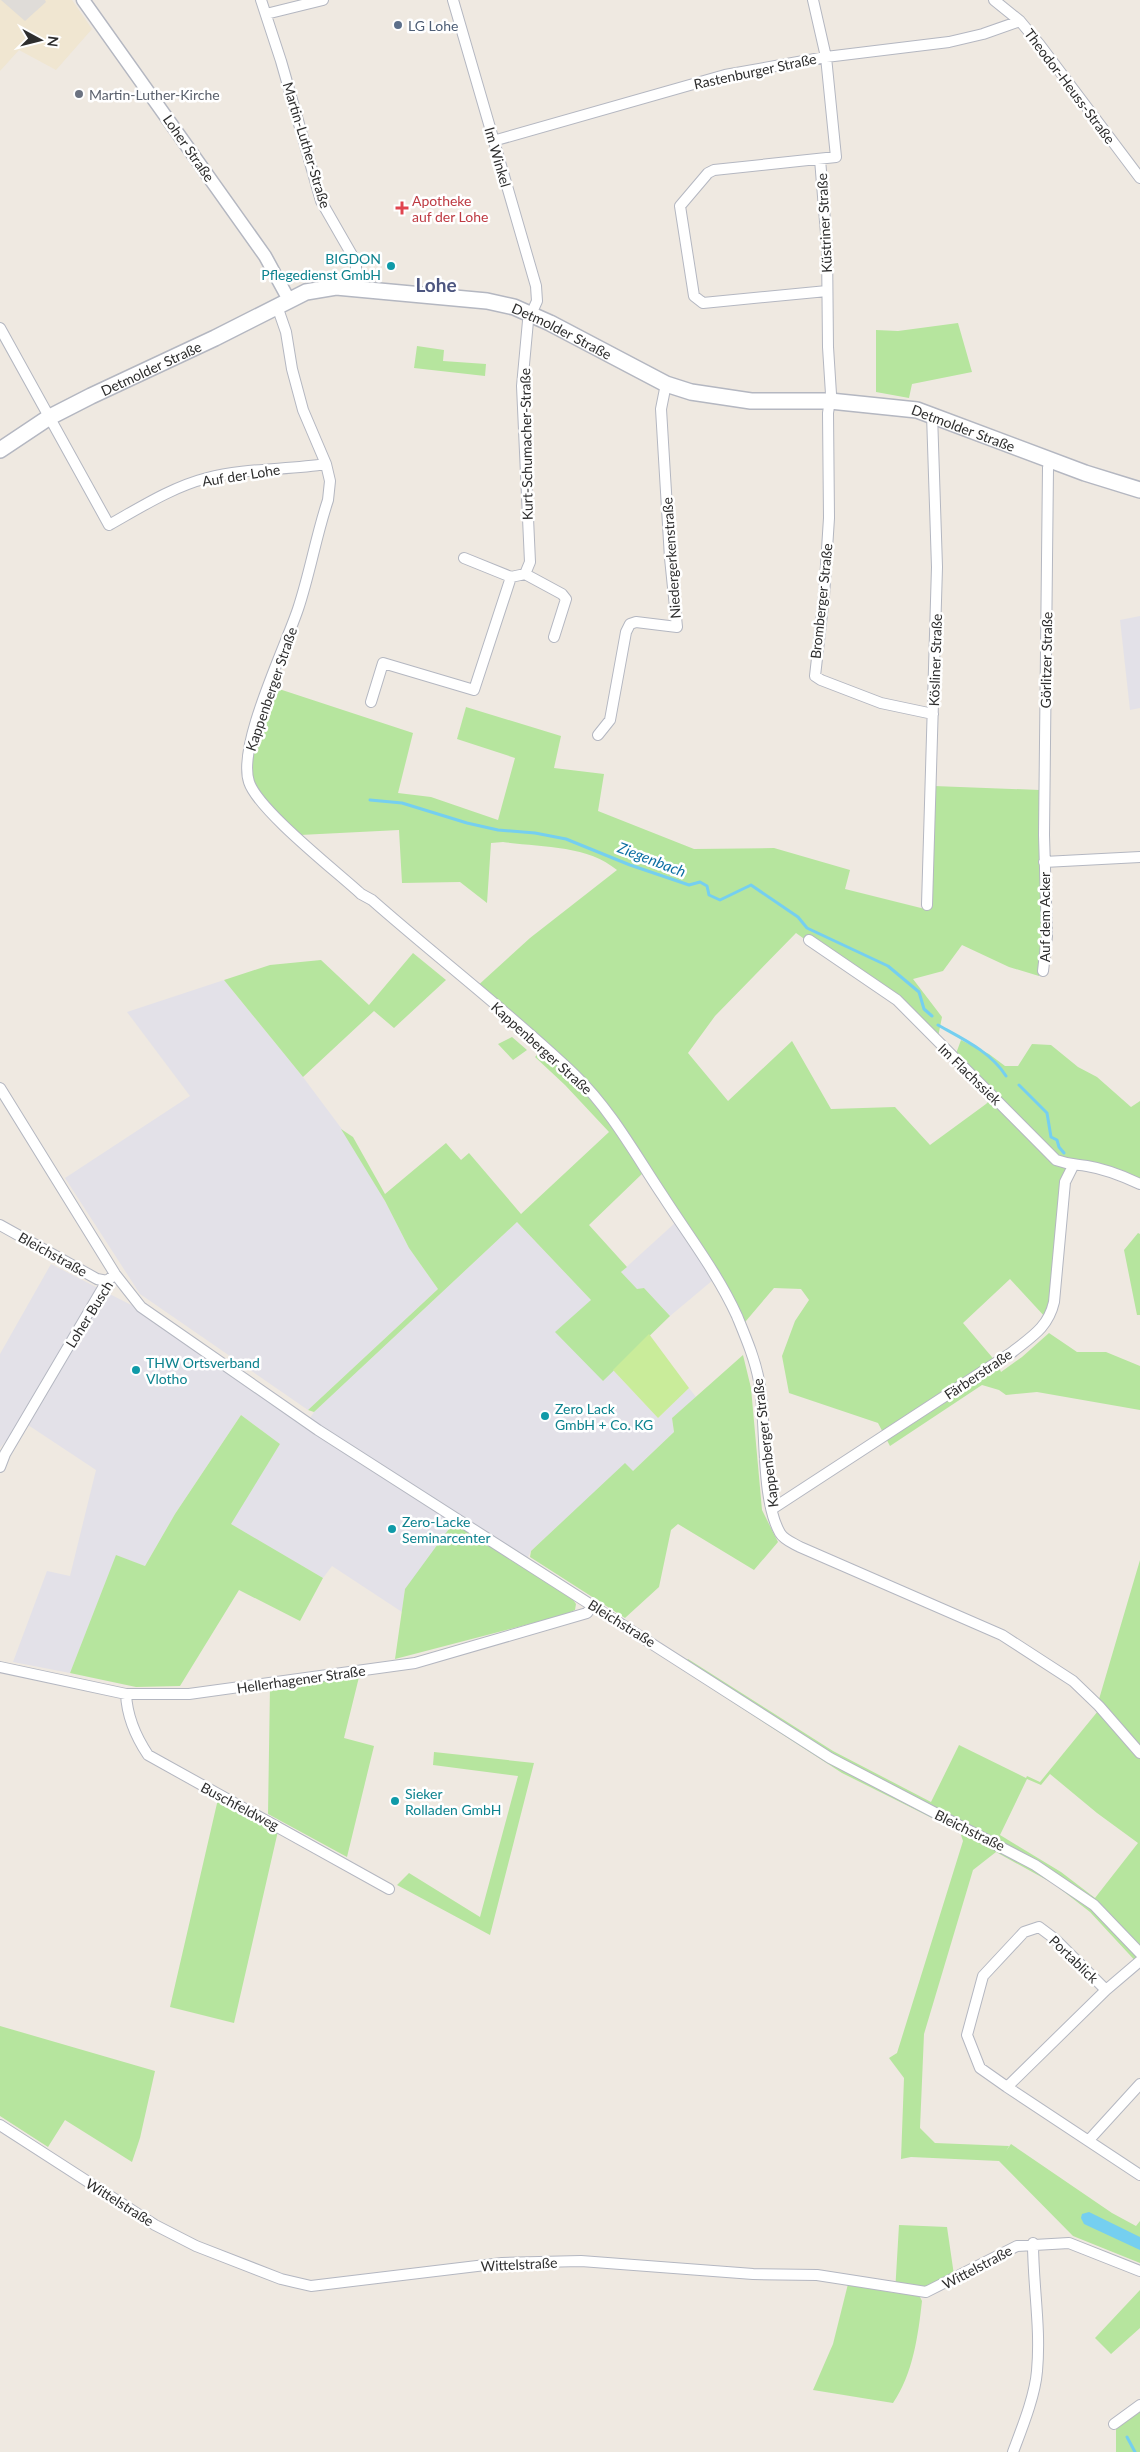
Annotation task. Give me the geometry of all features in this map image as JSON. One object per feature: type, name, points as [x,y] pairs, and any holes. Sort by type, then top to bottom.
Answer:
[{"type":"main road","name":"Detmolder Straße","points":[[0,450],[48,418],[306,292],[323,288],[356,287],[487,301],[531,314],[666,384],[691,392],[751,401],[830,401],[904,408],[932,414],[1085,473],[1140,490]]},
{"type":"street","name":"Loher Straße","points":[[83,0],[265,256],[283,303]]},
{"type":"street","name":"Martin-Luther-Straße","points":[[261,0],[322,201],[356,262],[356,287]]},
{"type":"street","points":[[266,14],[323,0]]},
{"type":"street","name":"Im Winkel","points":[[452,0],[536,286],[537,301],[531,314]]},
{"type":"street","name":"Küstriner Straße","points":[[813,0],[826,57],[836,157],[820,159],[827,246],[830,401]]},
{"type":"street","name":"Theodor-Heuss-Straße","points":[[994,0],[1020,21],[1140,178]]},
{"type":"street","name":"Rastenburger Straße","points":[[493,141],[725,74],[826,57],[949,42],[983,34],[1020,21]]},
{"type":"street","points":[[820,159],[714,170],[708,173],[680,206],[694,296],[703,303],[827,291]]},
{"type":"street","name":"Kappenberger Straße","points":[[283,303],[292,369],[303,410],[326,464],[330,481],[328,500],[298,609],[255,726],[246,765],[248,782],[261,803],[361,894],[372,900],[515,1021],[575,1075],[598,1099],[631,1144],[714,1274],[748,1341],[759,1382],[764,1417],[767,1475],[772,1509],[784,1538],[800,1548],[1002,1634],[1073,1681],[1099,1706],[1140,1753]]},
{"type":"street","name":"Kurt-Schumacher-Straße","points":[[525,574],[530,562],[522,386],[528,321],[531,314]]},
{"type":"street","points":[[0,328],[48,418]]},
{"type":"street","name":"Niedergerkenstraße","points":[[598,735],[610,720],[626,632],[630,624],[636,622],[677,627],[670,558],[661,410],[666,384]]},
{"type":"street","name":"Bromberger Straße","points":[[830,401],[828,413],[829,518],[824,596],[815,676],[881,703],[933,714]]},
{"type":"street","name":"Kösliner Straße","points":[[927,905],[937,567],[932,414]]},
{"type":"street","name":"Auf der Lohe","points":[[48,418],[109,525],[171,491],[207,478],[241,472],[326,464]]},
{"type":"street","name":"Görlitzer Straße","points":[[1044,862],[1048,468],[1050,458]]},
{"type":"street","points":[[464,558],[511,577],[525,574],[562,594],[566,600],[554,637]]},
{"type":"street","points":[[371,702],[383,663],[474,690],[511,577]]},
{"type":"street","points":[[1044,862],[1140,857]]},
{"type":"street","name":"Auf dem Acker","points":[[1043,971],[1046,936],[1044,862]]},
{"type":"street","name":"Im Flachssiek","points":[[809,940],[897,1000],[1056,1160],[1072,1166],[1085,1166],[1116,1173],[1140,1184]]},
{"type":"street","name":"Loher Busch","points":[[0,1088],[115,1274],[107,1281],[5,1454],[0,1467]]},
{"type":"street","name":"Färberstraße","points":[[772,1509],[1012,1353],[1045,1325],[1051,1315],[1054,1302],[1065,1182],[1072,1166]]},
{"type":"street","name":"Bleichstraße","points":[[0,1225],[97,1279],[107,1281]]},
{"type":"street","name":"Bleichstraße","points":[[115,1274],[141,1307],[312,1426],[830,1758],[1036,1864],[1094,1905],[1140,1953]]},
{"type":"street","name":"Hellerhagener Straße","points":[[0,1667],[126,1694],[189,1694],[415,1663],[587,1613],[593,1605]]},
{"type":"street","name":"Buschfeldweg","points":[[126,1694],[126,1704],[135,1734],[148,1755],[389,1889]]},
{"type":"street","name":"Portablick","points":[[1106,1990],[1055,1939],[1040,1927],[1024,1932],[983,1976],[967,2034],[980,2068],[1140,2175]]},
{"type":"street","name":"Portablick","points":[[1008,2087],[1106,1990],[1140,1961]]},
{"type":"street","points":[[1089,2140],[1140,2084]]},
{"type":"street","name":"Wittelstraße","points":[[0,2125],[155,2225],[196,2246],[281,2279],[312,2286],[502,2264],[582,2261],[753,2274],[817,2275],[926,2292],[1017,2246],[1034,2243],[1069,2243],[1140,2271]]},
{"type":"street","points":[[1013,2452],[1024,2423],[1037,2373],[1038,2328],[1033,2279],[1034,2243]]},
{"type":"street","points":[[1114,2424],[1140,2405]]},
{"type":"shaded area","points":[[0,0],[72,0],[92,29],[56,70],[19,50],[0,71]]},
{"type":"shaded area","points":[[1,0],[45,0],[46,2],[25,21]]},
{"type":"shaded area","points":[[1140,616],[1140,708],[1130,710],[1120,620]]},
{"type":"shaded area","points":[[224,980],[303,1077],[350,1140],[409,1248],[438,1289],[308,1410],[140,1294],[65,1178],[190,1096],[127,1012]]},
{"type":"shaded area","points":[[517,1222],[591,1300],[602,1381],[613,1370],[658,1418],[689,1388],[696,1397],[672,1418],[674,1432],[632,1472],[625,1464],[531,1551],[523,1566],[405,1589],[402,1612],[332,1566],[323,1578],[230,1524],[280,1444],[241,1415],[175,1514],[145,1566],[116,1556],[70,1673],[13,1662],[47,1571],[70,1576],[96,1470],[22,1421],[0,1448],[0,1354],[51,1264],[139,1309],[306,1424],[314,1412]]},
{"type":"shaded area","points":[[676,1222],[713,1280],[670,1316],[644,1288],[637,1290],[621,1272]]},
{"type":"green space","points":[[958,323],[972,372],[912,384],[909,398],[876,392],[876,330],[898,331]]},
{"type":"green space","points":[[417,346],[444,350],[443,361],[486,364],[485,376],[414,368]]},
{"type":"green space","points":[[273,687],[413,733],[398,793],[431,797],[498,820],[515,758],[457,739],[466,707],[561,736],[554,768],[604,774],[598,811],[694,849],[774,848],[850,870],[845,889],[929,910],[934,786],[1040,790],[1042,905],[1039,976],[1009,967],[962,945],[943,971],[913,979],[942,1017],[937,1042],[922,1023],[796,933],[715,1016],[688,1053],[728,1101],[792,1041],[831,1109],[895,1107],[930,1145],[986,1104],[995,1095],[954,1059],[961,1040],[989,1054],[1005,1066],[1018,1066],[1032,1044],[1051,1045],[1078,1067],[1097,1077],[1131,1107],[1140,1101],[1140,1190],[1114,1176],[1073,1168],[1064,1182],[1051,1306],[1046,1318],[1010,1279],[963,1323],[997,1363],[1001,1372],[1022,1357],[1049,1333],[1077,1352],[1106,1352],[1140,1366],[1140,1410],[1037,1392],[1006,1395],[999,1390],[982,1385],[890,1446],[878,1423],[789,1393],[782,1356],[795,1321],[809,1300],[801,1289],[774,1288],[740,1328],[735,1315],[644,1172],[589,1225],[627,1267],[621,1272],[637,1289],[644,1288],[670,1316],[603,1381],[555,1332],[591,1300],[517,1222],[314,1412],[308,1410],[438,1289],[409,1248],[385,1201],[341,1129],[353,1137],[385,1194],[446,1143],[461,1160],[469,1153],[521,1214],[609,1132],[565,1085],[535,1057],[541,1051],[474,989],[530,938],[617,870],[605,862],[578,851],[548,846],[503,842],[491,843],[487,903],[460,882],[402,883],[399,830],[300,835],[263,801],[256,792],[253,779],[253,752],[259,725]]},
{"type":"green space","points":[[413,953],[446,980],[394,1028],[374,1011],[303,1077],[224,980],[270,965],[321,960],[369,1005]]},
{"type":"green space","points":[[512,1037],[527,1050],[513,1060],[498,1044]]},
{"type":"green space","points":[[1138,1233],[1140,1234],[1140,1315],[1137,1315],[1124,1250]]},
{"type":"green space","points":[[649,1334],[689,1388],[658,1418],[613,1370]]},
{"type":"green space","points":[[743,1355],[751,1388],[762,1510],[778,1542],[754,1570],[678,1524],[671,1530],[659,1587],[625,1618],[530,1557],[531,1551],[625,1463],[633,1471],[674,1432],[672,1418]]},
{"type":"green space","points":[[241,1415],[280,1444],[231,1524],[323,1578],[300,1621],[239,1590],[180,1686],[136,1687],[70,1673],[116,1555],[145,1566],[175,1514]]},
{"type":"green space","points":[[454,1522],[572,1598],[576,1604],[575,1610],[564,1615],[395,1659],[405,1589]]},
{"type":"green space","points":[[1140,1560],[1140,1966],[1090,1912],[1054,1884],[996,1852],[973,1870],[924,2034],[920,2128],[935,2143],[1009,2146],[1006,2151],[1011,2144],[1112,2213],[1136,2226],[1140,2221],[1140,2263],[1073,2236],[999,2161],[911,2157],[901,2159],[904,2078],[889,2058],[897,2053],[963,1841],[960,1832],[842,1773],[680,1668],[688,1659],[833,1751],[931,1802],[959,1745],[1026,1778],[1027,1776],[1040,1782],[1098,1711],[1097,1706]],"holes":[[[1050,1774],[1097,1813],[1138,1843],[1095,1898],[1061,1872],[1000,1835],[1027,1779],[1041,1785]]]},
{"type":"green space","points":[[360,1673],[344,1738],[374,1746],[347,1857],[268,1814],[270,1686]]},
{"type":"green space","points":[[434,1752],[534,1763],[490,1935],[397,1885],[409,1873],[480,1917],[518,1776],[433,1765]]},
{"type":"green space","points":[[218,1799],[278,1831],[234,2023],[170,2007]]},
{"type":"green space","points":[[0,2026],[155,2071],[140,2138],[132,2162],[65,2120],[48,2147],[0,2116]]},
{"type":"green space","points":[[899,2225],[947,2227],[954,2275],[919,2295],[922,2301],[914,2354],[900,2392],[893,2403],[813,2390],[833,2344],[848,2284],[895,2293]]},
{"type":"green space","points":[[1140,2290],[1140,2328],[1111,2354],[1095,2338]]},
{"type":"green space","points":[[1140,2410],[1140,2452],[1116,2452],[1116,2429]]},
{"type":"water","points":[[1089,2212],[1140,2237],[1140,2250],[1084,2224],[1081,2218],[1082,2214]]},
{"type":"waterway","name":"Ziegenbach","points":[[370,800],[402,803],[467,823],[498,830],[535,833],[566,839],[630,865],[689,885],[700,882],[707,886],[709,895],[720,900],[751,885],[798,917],[807,928],[888,966],[919,992],[924,1009],[932,1016]]},
{"type":"waterway","name":"Ziegenbach","points":[[938,1025],[984,1053],[1000,1067],[1006,1076]]},
{"type":"waterway","name":"Ziegenbach","points":[[1019,1085],[1047,1113],[1051,1137],[1057,1140],[1059,1147],[1064,1153]]},
{"type":"waterway","points":[[1127,2437],[1135,2452]]},
{"type":"place","name":"LG Lohe","points":[[398,25]]},
{"type":"place","name":"Martin-Luther-Kirche","points":[[79,94]]},
{"type":"place","name":"Apotheke auf der Lohe","points":[[402,208]]},
{"type":"place","name":"BIGDON Pflegedienst GmbH","points":[[391,266]]},
{"type":"place","name":"THW Ortsverband Vlotho","points":[[136,1370]]},
{"type":"place","name":"Zero Lack GmbH + Co. KG","points":[[545,1416]]},
{"type":"place","name":"Zero-Lacke Seminarcenter","points":[[392,1529]]},
{"type":"place","name":"Sieker Rolladen GmbH","points":[[395,1801]]},
{"type":"district","name":"Lohe","points":[[436,284]]}]
